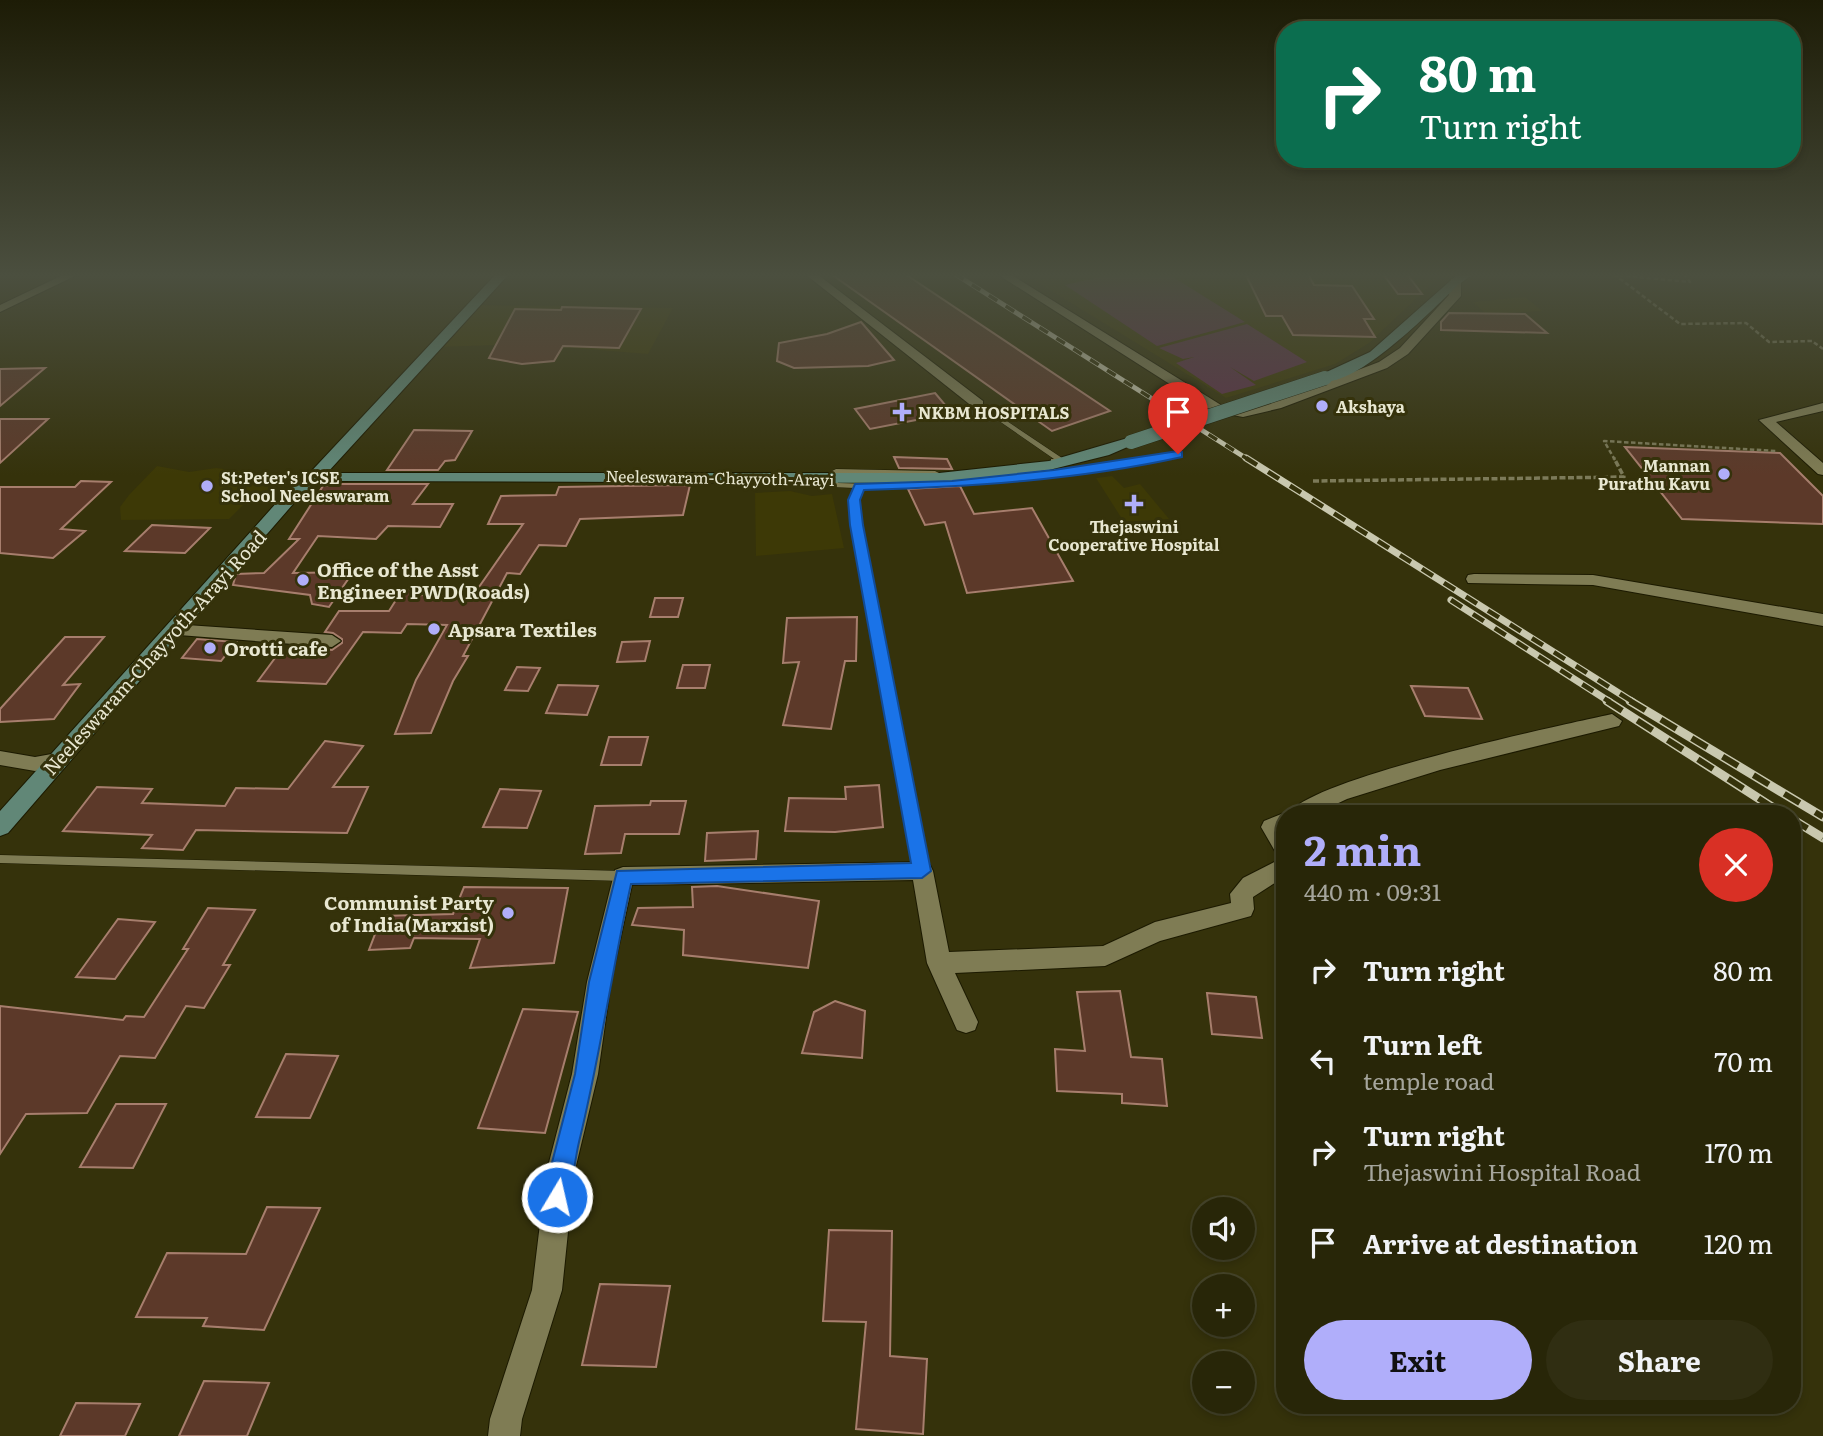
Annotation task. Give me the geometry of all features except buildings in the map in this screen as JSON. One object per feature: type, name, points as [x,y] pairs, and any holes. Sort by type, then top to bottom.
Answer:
[{"type":"main road","name":"Neeleswaram-Chayyoth-Arayi Road","points":[[0,827],[294,493],[311,481],[441,341]]},
{"type":"main road","name":"Neeleswaram-Chayyoth-Arayi","points":[[311,481],[352,476],[986,477],[1060,466],[1325,378],[1375,355],[1390,341]]},
{"type":"street","points":[[897,341],[978,404]]},
{"type":"street","points":[[1110,341],[1217,408],[1243,413],[1281,404],[1383,365],[1413,341]]},
{"type":"street","points":[[1823,407],[1766,420],[1823,471]]},
{"type":"street","points":[[1474,579],[1593,580],[1695,597],[1724,606],[1823,620]]},
{"type":"street","points":[[173,630],[332,641]]},
{"type":"street","points":[[1311,805],[1405,773],[1504,744],[1612,721]]},
{"type":"street","points":[[0,758],[35,764],[57,760]]},
{"type":"street","points":[[503,1436],[547,1290],[560,1174],[585,1074],[599,982],[623,876],[922,871],[939,963],[966,1022]]},
{"type":"street","points":[[939,963],[1105,956],[1155,932],[1243,909],[1241,894],[1252,881],[1276,872]]},
{"type":"lane","points":[[978,404],[1061,460],[980,473],[836,471],[834,485],[952,484],[1054,474],[1178,454]]},
{"type":"lane","points":[[859,486],[854,500],[857,525],[922,871]]},
{"type":"lane","points":[[0,859],[623,876]]},
{"type":"path","points":[[1768,341],[1811,341]]},
{"type":"path","points":[[1313,481],[1624,477],[1604,441],[1802,452]]},
{"type":"shaded area","points":[[442,341],[655,341],[648,354],[525,344],[437,347]]},
{"type":"shaded area","points":[[1133,341],[1371,341],[1335,364],[1226,398]]},
{"type":"shaded area","points":[[1149,341],[1175,341],[1157,346]]},
{"type":"shaded area","points":[[1185,341],[1274,341],[1307,362],[1254,381],[1230,367],[1256,385],[1222,394],[1176,363],[1194,357],[1183,359],[1159,348]]},
{"type":"shaded area","name":"St:Peter's ICSE School Neeleswaram","points":[[157,466],[189,472],[216,468],[285,477],[261,501],[244,504],[229,519],[121,520],[120,507]]},
{"type":"shaded area","name":"Thejaswini Cooperative Hospital","points":[[1112,476],[1124,488],[1140,484],[1169,519],[1124,522],[1096,478]]},
{"type":"shaded area","points":[[790,491],[812,496],[832,494],[844,548],[756,556],[755,493]]},
{"type":"railway","points":[[1061,341],[1249,460]]},
{"type":"railway","points":[[1246,458],[1633,702]]},
{"type":"railway","points":[[1451,600],[1610,702]]},
{"type":"railway","points":[[1607,701],[1769,805]]},
{"type":"railway","points":[[1630,701],[1823,817]]},
{"type":"railway","points":[[1801,825],[1823,838]]},
{"type":"place","name":"Akshaya","points":[[1322,406]]},
{"type":"place","name":"NKBM HOSPITALS","points":[[902,412]]},
{"type":"place","name":"Mannan Purathu Kavu","points":[[1724,474]]},
{"type":"place","name":"St:Peter's ICSE School Neeleswaram","points":[[207,486]]},
{"type":"place","name":"Thejaswini Cooperative Hospital","points":[[1134,504]]},
{"type":"place","name":"Office of the Asst Engineer PWD(Roads)","points":[[303,580]]},
{"type":"place","name":"Apsara Textiles","points":[[434,629]]},
{"type":"place","name":"Orotti cafe","points":[[210,648]]},
{"type":"place","name":"Communist Party of India(Marxist)","points":[[508,913]]},
{"type":"route","points":[[557,1197],[560,1174],[585,1074],[599,982],[623,876],[922,871],[857,525],[854,500],[859,486],[952,484],[1054,474],[1178,454]]}]
